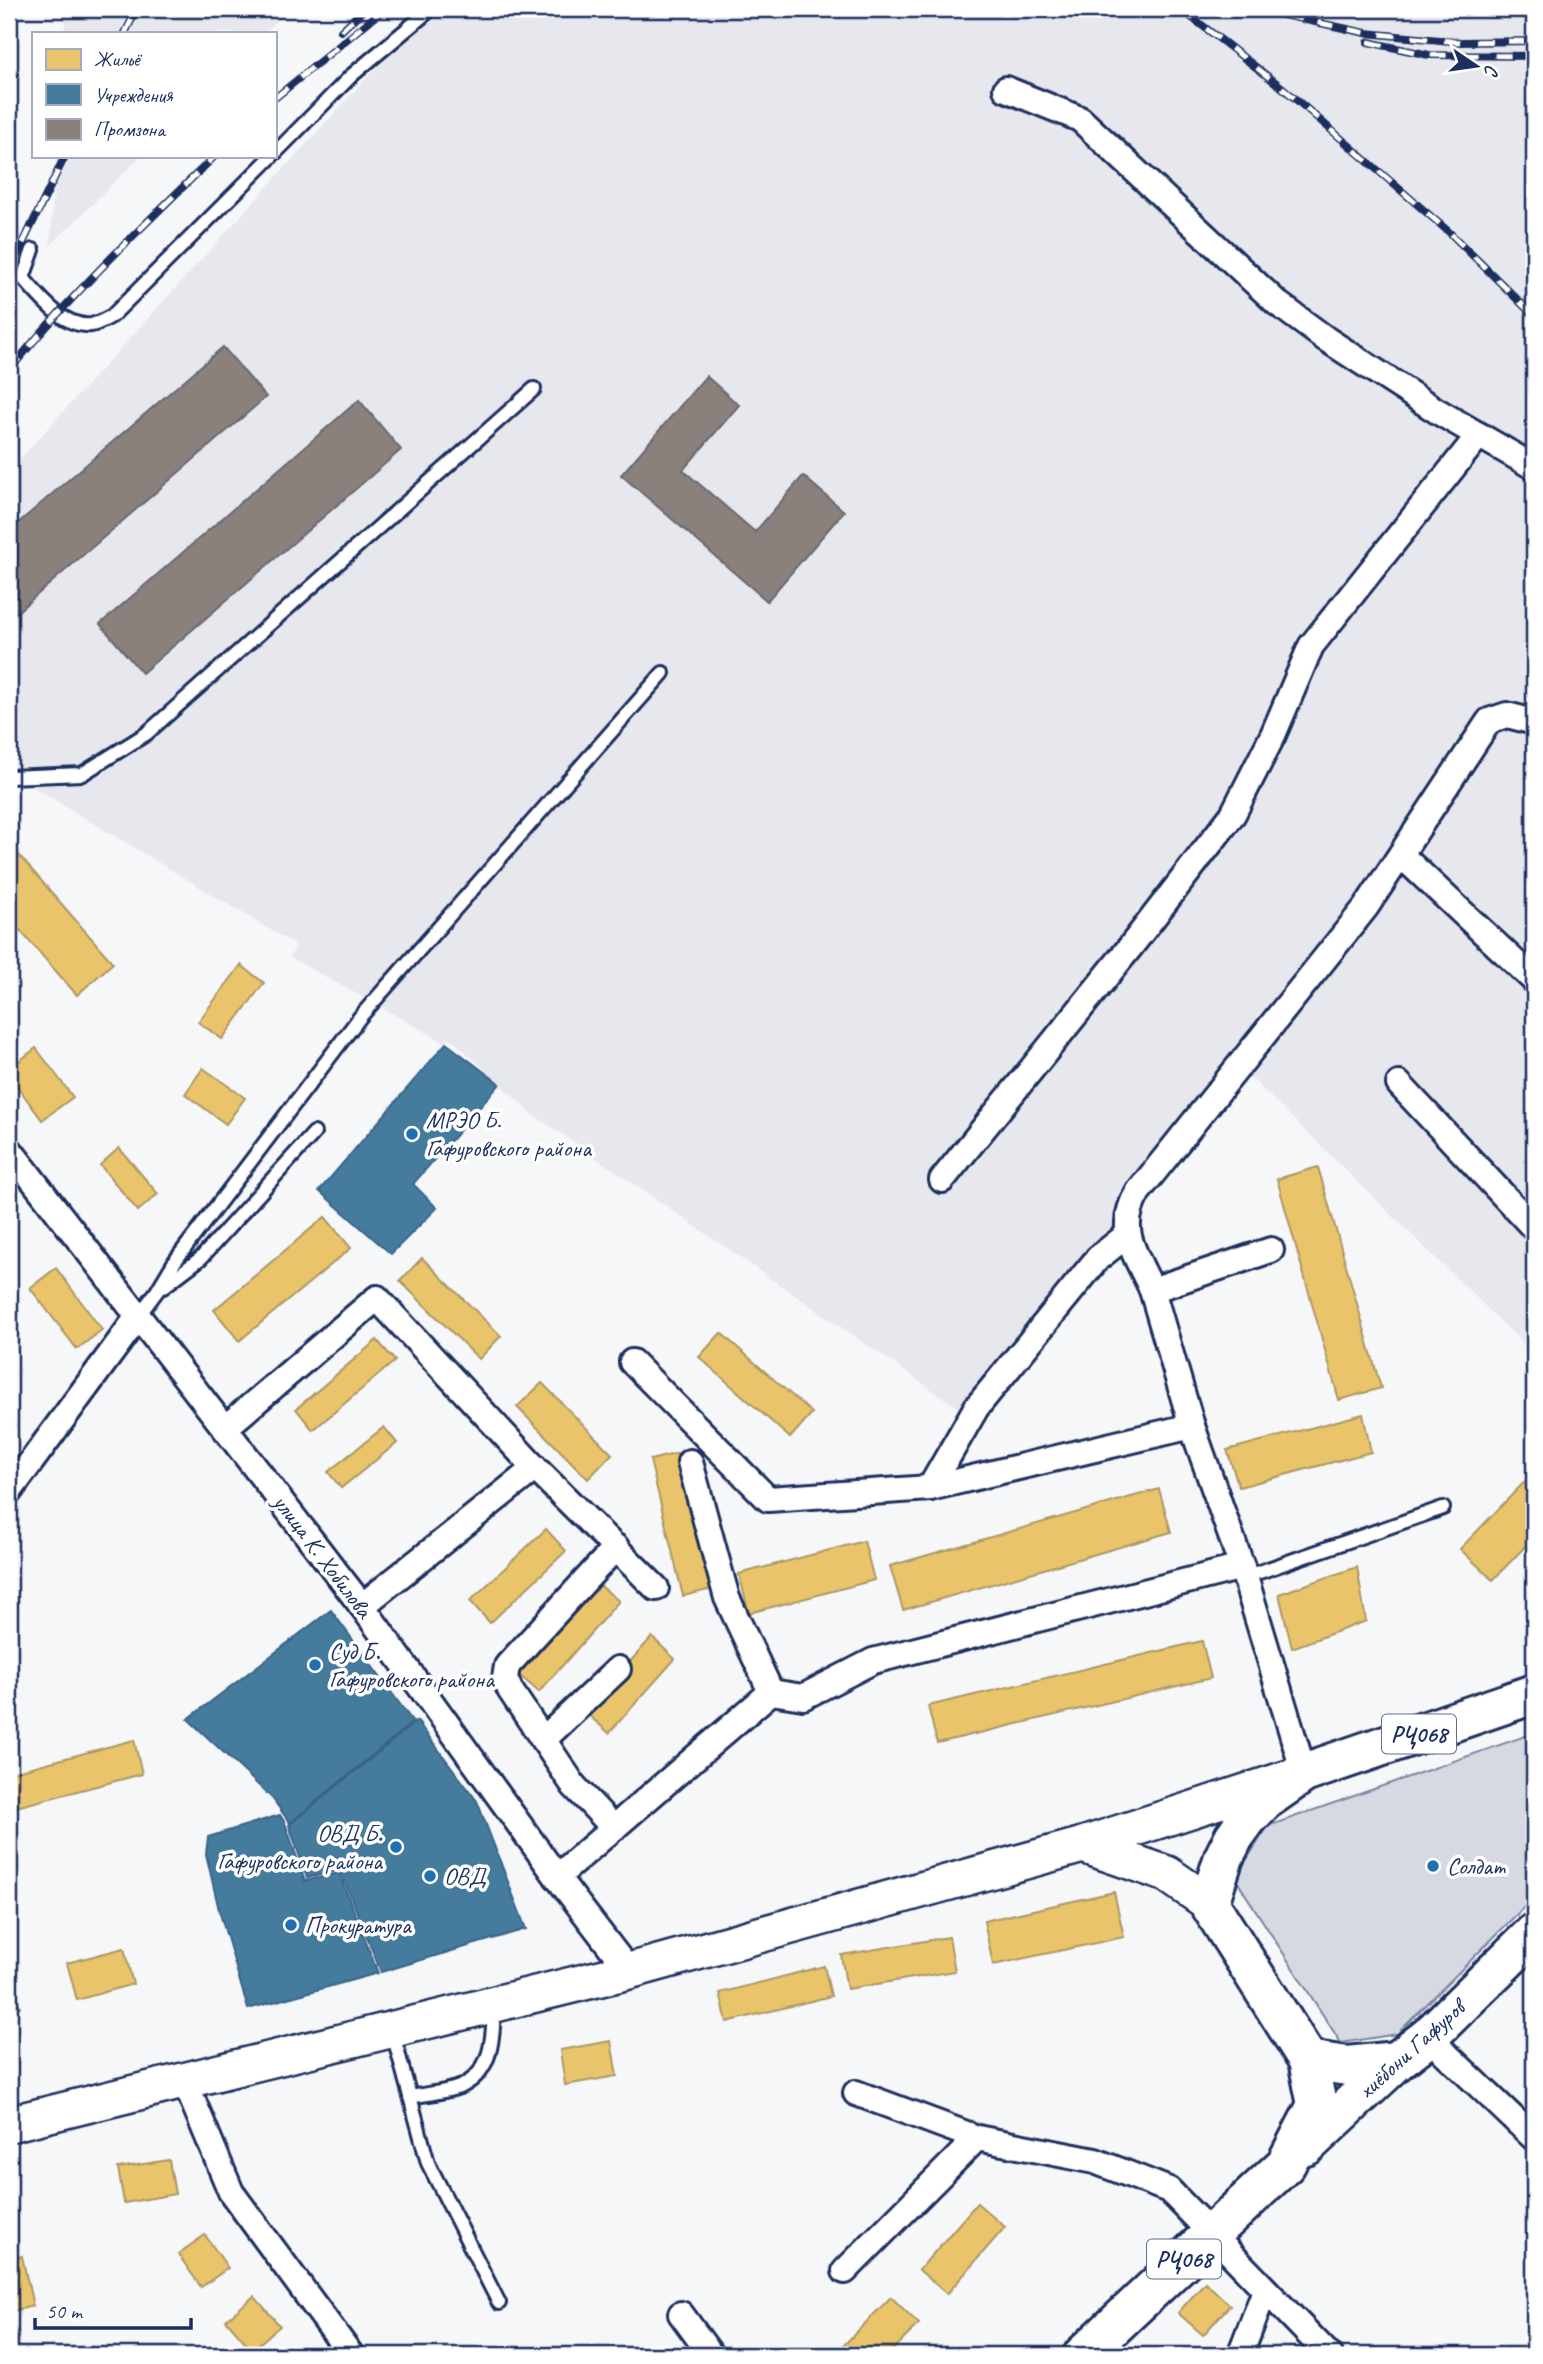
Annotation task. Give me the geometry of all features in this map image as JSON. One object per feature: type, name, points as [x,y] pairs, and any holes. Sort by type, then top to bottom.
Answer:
[{"type":"highway","name":"РҶ068","points":[[1083,2355],[1286,2164],[1317,2105],[1308,2060],[1209,1903],[1224,1857],[1247,1819],[1264,1801],[1304,1773],[1534,1695]]},
{"type":"highway","name":"хиёбони Гафуров","points":[[1286,2164],[1397,2061],[1428,2037],[1534,1933]]},
{"type":"highway","points":[[1308,2060],[1347,2066],[1397,2061]]},
{"type":"street","points":[[1006,89],[1080,119],[1278,303],[1326,339],[1437,411],[1534,467]]},
{"type":"street","points":[[942,1180],[1131,946],[1233,814],[1273,735],[1311,646],[1479,435]]},
{"type":"street","points":[[9,2124],[629,1971],[1083,1845],[1304,1773],[1244,1572],[1192,1426],[1152,1290],[1127,1235],[1128,1208],[1138,1192],[1366,908],[1489,721],[1507,715],[1534,722]]},
{"type":"street","points":[[1401,855],[1534,980]]},
{"type":"street","points":[[1399,1084],[1534,1228]]},
{"type":"street","name":"улица К. Хобилова","points":[[9,1149],[362,1606],[557,1877],[629,1971]]},
{"type":"street","points":[[930,1488],[976,1408],[1098,1258],[1127,1235]]},
{"type":"street","points":[[1152,1290],[1270,1250]]},
{"type":"street","points":[[225,1428],[377,1298],[535,1468],[656,1588]]},
{"type":"street","points":[[9,1492],[137,1318]]},
{"type":"street","points":[[632,1362],[768,1499],[930,1488],[1192,1426]]},
{"type":"street","points":[[690,1462],[727,1598],[771,1692]]},
{"type":"street","points":[[362,1606],[535,1468]]},
{"type":"street","points":[[614,1828],[574,1786],[510,1690],[505,1678],[507,1666],[616,1547]]},
{"type":"street","points":[[557,1877],[771,1692],[803,1697],[873,1661],[1244,1572]]},
{"type":"street","points":[[543,1740],[618,1669]]},
{"type":"street","points":[[1083,1845],[1167,1874],[1209,1903]]},
{"type":"street","points":[[1428,2037],[1534,2138]]},
{"type":"street","points":[[185,2081],[231,2192],[351,2355]]},
{"type":"street","points":[[856,2093],[977,2138],[1096,2161],[1169,2190],[1329,2355]]},
{"type":"street","points":[[845,2271],[977,2138]]},
{"type":"street","points":[[1240,2355],[1265,2290]]},
{"type":"street","points":[[681,2314],[711,2355]]},
{"type":"lane","points":[[276,151],[351,76],[431,9]]},
{"type":"lane","points":[[33,250],[23,278],[44,302],[75,323],[91,325],[112,316],[269,158]]},
{"type":"lane","points":[[9,777],[82,774],[146,734],[534,389]]},
{"type":"lane","points":[[137,1318],[175,1261],[360,1017],[663,673]]},
{"type":"lane","points":[[157,1291],[201,1258],[314,1133]]},
{"type":"lane","points":[[1244,1572],[1443,1508]]},
{"type":"lane","points":[[410,2097],[464,2085],[484,2067],[493,2043],[495,2004]]},
{"type":"lane","points":[[391,2030],[428,2163],[499,2303]]},
{"type":"shaded area","points":[[67,9],[289,9],[265,32],[64,32]]},
{"type":"shaded area","points":[[443,9],[1534,9],[1534,1354],[1246,1073],[970,1416],[531,1113],[454,1041],[449,1038],[446,1043],[289,957],[297,946],[20,779],[9,789],[9,471],[370,74]]},
{"type":"shaded area","points":[[56,158],[139,158],[50,246]]},
{"type":"shaded area","points":[[1534,1733],[1534,1897],[1397,2034],[1341,2043],[1235,1878],[1268,1826]]},
{"type":"building: Жильё","points":[[17,853],[113,963],[77,995],[9,918],[9,860]]},
{"type":"building: Жильё","points":[[241,965],[264,983],[222,1039],[198,1022]]},
{"type":"building: Жильё","points":[[36,1048],[73,1097],[42,1120],[9,1075],[9,1069]]},
{"type":"building: Жильё","points":[[203,1068],[245,1098],[226,1124],[185,1094]]},
{"type":"building: Жильё","points":[[119,1148],[158,1194],[138,1211],[100,1165]]},
{"type":"building: Жильё","points":[[1318,1167],[1381,1388],[1339,1400],[1277,1179]]},
{"type":"building: Жильё","points":[[325,1217],[351,1248],[239,1341],[214,1310]]},
{"type":"building: Жильё","points":[[422,1258],[501,1336],[479,1359],[400,1281]]},
{"type":"building: Жильё","points":[[56,1268],[102,1330],[77,1349],[30,1288]]},
{"type":"building: Жильё","points":[[721,1333],[812,1413],[790,1438],[699,1357]]},
{"type":"building: Жильё","points":[[377,1340],[395,1361],[313,1430],[296,1409]]},
{"type":"building: Жильё","points":[[542,1383],[612,1454],[588,1479],[517,1407]]},
{"type":"building: Жильё","points":[[1363,1414],[1371,1452],[1239,1487],[1227,1450]]},
{"type":"building: Жильё","points":[[384,1427],[397,1443],[341,1488],[328,1472]]},
{"type":"building: Жильё","points":[[679,1453],[712,1589],[683,1596],[650,1460]]},
{"type":"building: Жильё","points":[[1534,1472],[1534,1537],[1493,1580],[1460,1549]]},
{"type":"building: Жильё","points":[[1159,1489],[1171,1532],[903,1610],[890,1566]]},
{"type":"building: Жильё","points":[[546,1529],[566,1551],[490,1623],[470,1601]]},
{"type":"building: Жильё","points":[[864,1541],[874,1580],[749,1613],[739,1574]]},
{"type":"building: Жильё","points":[[1357,1567],[1366,1621],[1292,1648],[1279,1594]]},
{"type":"building: Жильё","points":[[597,1583],[619,1601],[539,1692],[518,1674]]},
{"type":"building: Жильё","points":[[652,1637],[675,1659],[609,1733],[585,1712]]},
{"type":"building: Жильё","points":[[1202,1641],[1211,1678],[937,1743],[928,1706]]},
{"type":"building: Жильё","points":[[134,1740],[142,1774],[9,1809],[9,1773]]},
{"type":"building: Жильё","points":[[1114,1892],[1124,1937],[993,1965],[984,1921]]},
{"type":"building: Жильё","points":[[949,1937],[955,1971],[847,1989],[841,1955]]},
{"type":"building: Жильё","points":[[124,1948],[133,1984],[77,2000],[67,1963]]},
{"type":"building: Жильё","points":[[824,1966],[831,1996],[727,2022],[720,1993]]},
{"type":"building: Жильё","points":[[9,1971],[20,2007],[9,2010]]},
{"type":"building: Жильё","points":[[611,2041],[617,2076],[565,2085],[560,2050]]},
{"type":"building: Жильё","points":[[169,2160],[175,2194],[124,2203],[118,2168]]},
{"type":"building: Жильё","points":[[977,2203],[1005,2227],[947,2294],[919,2270]]},
{"type":"building: Жильё","points":[[205,2235],[228,2268],[201,2287],[178,2254]]},
{"type":"building: Жильё","points":[[22,2256],[33,2306],[9,2312],[9,2259]]},
{"type":"building: Жильё","points":[[1205,2282],[1230,2305],[1203,2335],[1178,2313]]},
{"type":"building: Жильё","points":[[254,2296],[280,2326],[252,2350],[226,2320]]},
{"type":"building: Жильё","points":[[891,2297],[919,2324],[888,2355],[834,2355]]},
{"type":"building: Учреждения","name":"МРЭО Б. Гафуровского района","points":[[446,1043],[500,1084],[413,1184],[437,1208],[391,1254],[319,1191]]},
{"type":"building: Учреждения","name":"Суд Б. Гафуровского района","points":[[331,1610],[413,1722],[290,1823],[272,1798],[188,1719]]},
{"type":"building: Учреждения","name":"ОВД Б. Гафуровского района","points":[[417,1721],[477,1801],[526,1929],[381,1972],[340,1870],[307,1878],[289,1825]]},
{"type":"building: Учреждения","points":[[280,1815],[305,1881],[339,1873],[378,1973],[248,2009],[219,1910],[206,1854],[208,1837]]},
{"type":"building: Промзона","points":[[223,347],[266,397],[9,619],[9,531]]},
{"type":"building: Промзона","points":[[706,376],[739,405],[683,470],[755,532],[803,476],[844,511],[767,601],[621,475]]},
{"type":"building: Промзона","points":[[359,400],[401,450],[142,673],[100,624]]},
{"type":"railway","points":[[9,21],[12,9]]},
{"type":"railway","points":[[126,32],[137,9]]},
{"type":"railway","points":[[341,31],[364,9]]},
{"type":"railway","points":[[276,97],[384,9]]},
{"type":"railway","points":[[1181,9],[1284,89],[1449,232],[1532,314]]},
{"type":"railway","points":[[1255,9],[1366,33],[1461,42],[1534,41]]},
{"type":"railway","points":[[1368,42],[1429,55],[1534,56]]},
{"type":"railway","points":[[9,272],[64,158]]},
{"type":"railway","points":[[9,371],[83,287],[213,158]]},
{"type":"place","name":"МРЭО Б. Гафуровского района","points":[[412,1134]]},
{"type":"place","name":"Суд Б. Гафуровского района","points":[[315,1665]]},
{"type":"place","name":"ОВД Б. Гафуровского района","points":[[396,1847]]},
{"type":"place","name":"Солдат","points":[[1433,1866]]},
{"type":"place","name":"ОВД","points":[[430,1876]]},
{"type":"place","name":"Прокуратура","points":[[291,1925]]}]
